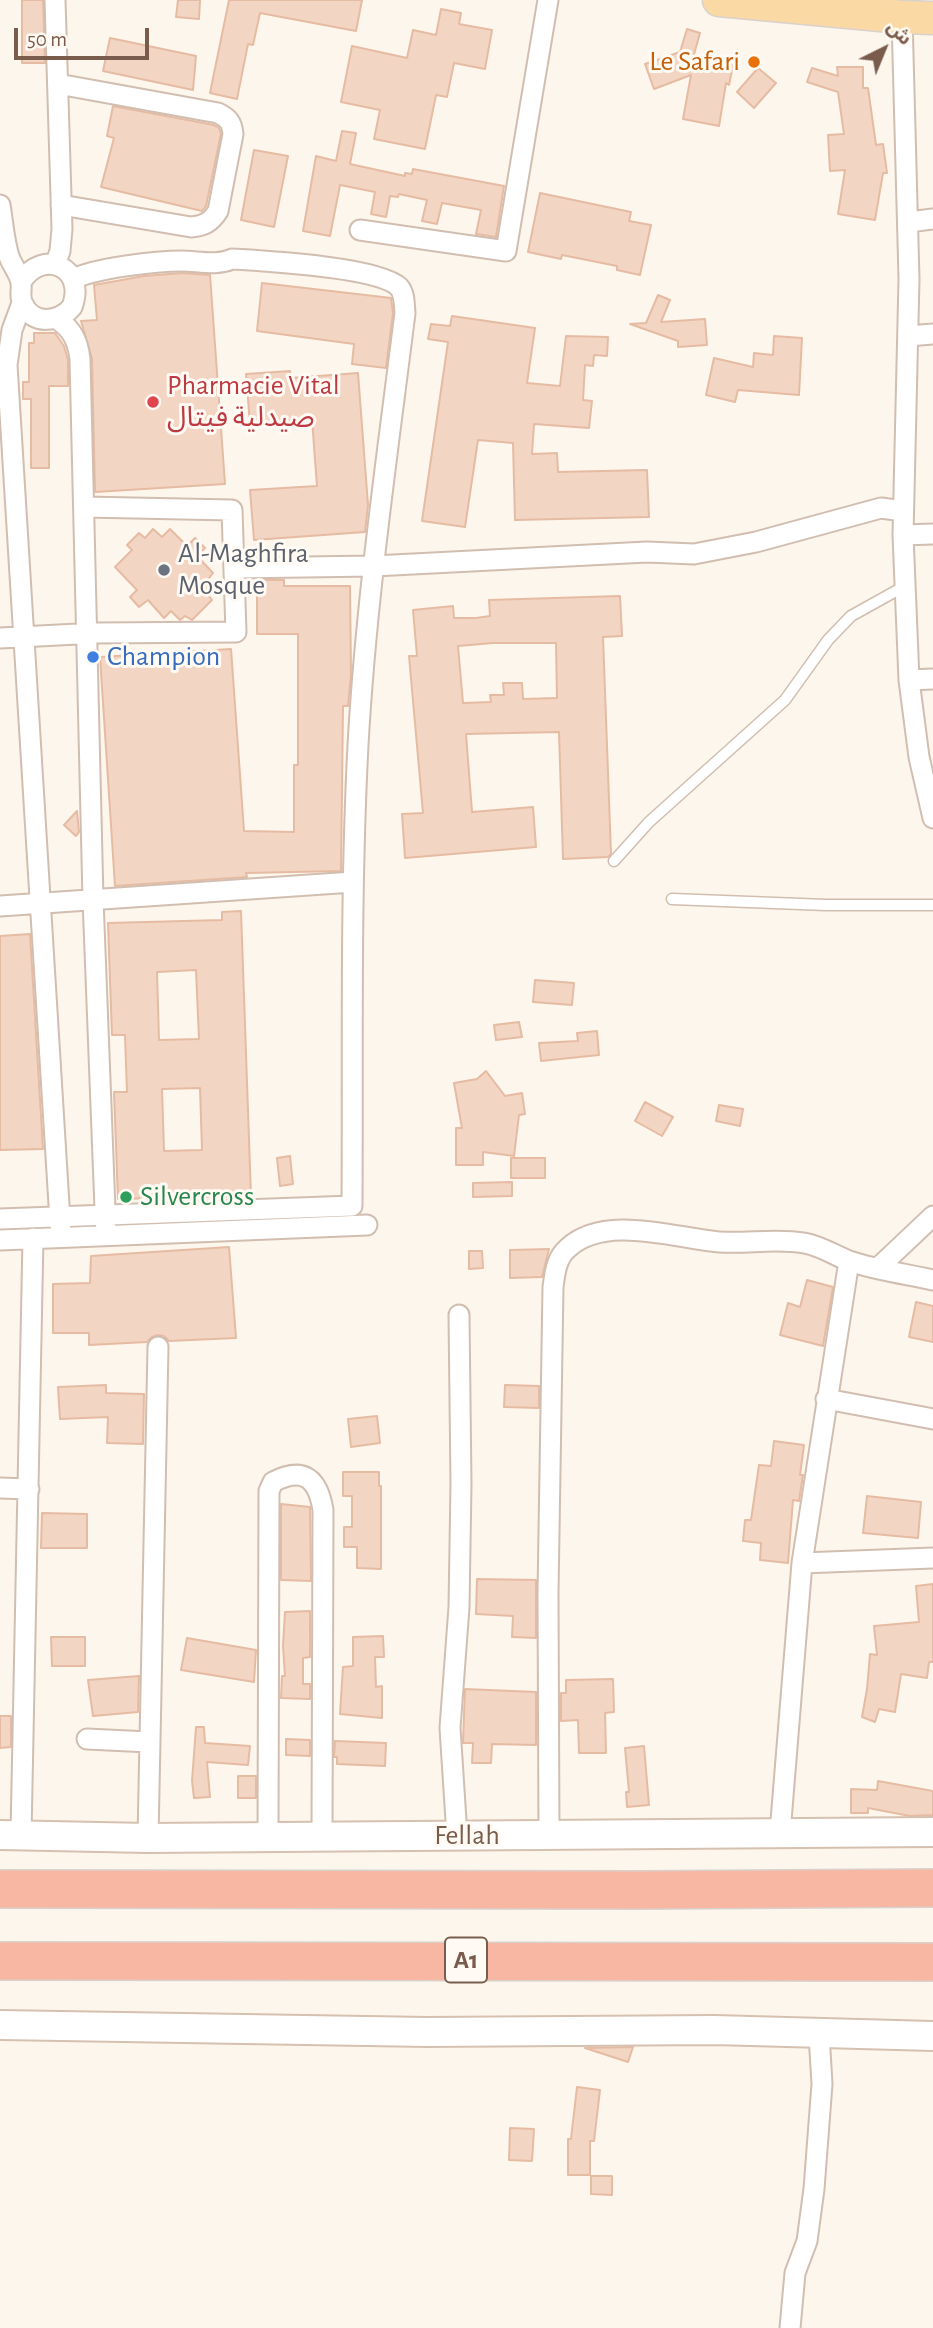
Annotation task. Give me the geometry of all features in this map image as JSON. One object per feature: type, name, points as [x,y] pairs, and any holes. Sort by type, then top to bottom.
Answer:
[{"type":"highway","points":[[0,1889],[933,1888]]},
{"type":"highway","name":"A1","points":[[0,1961],[933,1962]]},
{"type":"main road","points":[[719,0],[918,18]]},
{"type":"street","points":[[55,0],[61,205],[60,251],[55,265]]},
{"type":"street","points":[[360,230],[506,250],[548,0]]},
{"type":"street","points":[[918,18],[909,222],[903,535],[909,680],[919,757],[933,818]]},
{"type":"street","points":[[58,84],[218,113],[227,117],[232,124],[233,134],[218,211],[212,220],[203,226],[191,227],[61,205]]},
{"type":"street","points":[[0,205],[9,257],[22,282]]},
{"type":"street","points":[[909,222],[933,219]]},
{"type":"street","points":[[0,1240],[33,1238],[60,1227],[105,1215],[352,1206],[353,882],[358,744],[374,566],[405,313],[404,295],[389,281],[356,272],[232,259],[224,263],[180,261],[109,269],[86,273],[73,279]]},
{"type":"street","points":[[55,265],[69,272],[73,279],[76,288],[72,307],[57,319],[37,318],[28,312],[22,303],[22,282],[27,273],[35,267],[55,265]]},
{"type":"street","points":[[22,303],[12,330],[7,365],[60,1227]]},
{"type":"street","points":[[57,319],[69,329],[79,348],[93,899],[106,1235]]},
{"type":"street","points":[[908,335],[933,334]]},
{"type":"street","points":[[0,638],[236,632],[232,510],[84,507]]},
{"type":"street","points":[[234,568],[374,566],[648,552],[694,554],[756,542],[881,508],[903,511]]},
{"type":"street","points":[[903,535],[933,534]]},
{"type":"street","points":[[909,680],[933,679]]},
{"type":"street","points":[[0,906],[353,882]]},
{"type":"street","points":[[879,1268],[933,1216]]},
{"type":"street","points":[[0,1219],[106,1235],[367,1225]]},
{"type":"street","points":[[549,1836],[548,1592],[553,1287],[560,1256],[569,1246],[587,1237],[614,1230],[647,1232],[720,1242],[803,1243],[818,1246],[849,1261],[933,1280]]},
{"type":"street","points":[[10,1835],[29,1489],[33,1238]]},
{"type":"street","points":[[780,1833],[802,1563],[849,1261]]},
{"type":"street","points":[[457,1836],[450,1728],[459,1607],[459,1315]]},
{"type":"street","points":[[148,1838],[158,1347]]},
{"type":"street","points":[[826,1399],[933,1419]]},
{"type":"street","points":[[268,1837],[269,1491],[273,1482],[294,1476],[307,1477],[317,1484],[323,1510],[322,1837]]},
{"type":"street","points":[[0,1488],[29,1489]]},
{"type":"street","points":[[802,1563],[933,1558]]},
{"type":"street","points":[[87,1739],[149,1742]]},
{"type":"street","name":"Fellah","points":[[10,1835],[148,1838],[933,1832]]},
{"type":"street","points":[[0,2025],[427,2032],[701,2030],[933,2036]]},
{"type":"street","points":[[790,2328],[795,2273],[807,2241],[814,2189],[822,2084],[819,2034]]},
{"type":"lane","points":[[614,861],[649,822],[785,700],[828,640],[851,616],[905,586]]},
{"type":"lane","points":[[672,899],[826,905],[933,905]]},
{"type":"building","points":[[22,0],[43,0],[45,63],[22,63]]},
{"type":"building","points":[[178,0],[200,0],[199,19],[176,17]]},
{"type":"building","points":[[229,0],[362,0],[356,31],[260,13],[253,45],[248,44],[237,99],[210,93]]},
{"type":"building","points":[[441,9],[461,13],[459,24],[492,30],[485,69],[454,63],[447,97],[436,95],[425,149],[374,139],[380,110],[341,102],[352,46],[407,58],[413,30],[436,35]]},
{"type":"building","points":[[687,29],[700,33],[693,58],[733,65],[729,85],[726,83],[719,126],[683,119],[691,75],[654,89],[645,64],[680,52]]},
{"type":"building","points":[[110,38],[196,56],[193,90],[103,71]]},
{"type":"building","points":[[837,67],[863,67],[863,88],[868,88],[876,145],[883,144],[887,173],[883,173],[875,220],[838,214],[845,170],[830,171],[828,135],[844,134],[838,92],[807,82],[812,68],[838,76]]},
{"type":"building","points":[[758,68],[776,83],[754,108],[737,92]]},
{"type":"building","points":[[113,106],[219,128],[221,134],[206,206],[202,211],[101,187],[114,138],[107,136]]},
{"type":"building","points":[[342,131],[356,133],[350,164],[405,176],[405,173],[412,174],[413,169],[504,186],[496,237],[476,234],[481,210],[442,203],[437,224],[422,221],[427,200],[399,194],[398,197],[390,196],[386,217],[371,214],[375,192],[340,185],[330,236],[303,231],[316,156],[336,161]]},
{"type":"building","points":[[254,150],[288,156],[274,227],[241,220]]},
{"type":"building","points":[[540,193],[631,212],[629,221],[651,225],[640,275],[617,270],[617,266],[562,255],[561,259],[528,252]]},
{"type":"building","name":"Pharmacie Vital صيدلية فيتال","points":[[182,273],[210,275],[225,484],[95,492],[92,359],[81,321],[97,320],[94,285],[144,276]]},
{"type":"building","points":[[262,283],[391,298],[393,313],[386,368],[352,364],[354,344],[257,331]]},
{"type":"building","points":[[658,295],[670,300],[661,322],[705,319],[707,345],[678,347],[678,341],[630,324],[646,323]]},
{"type":"building","points":[[452,316],[535,328],[527,383],[560,386],[566,336],[608,337],[607,356],[594,355],[593,366],[585,365],[583,400],[592,401],[589,428],[534,424],[532,454],[557,453],[558,472],[647,470],[649,517],[515,520],[513,443],[478,440],[465,527],[422,521],[448,342],[428,339],[431,324],[450,326]]},
{"type":"building","points":[[34,333],[55,333],[64,346],[68,360],[68,386],[49,386],[49,468],[31,468],[31,399],[23,399],[23,382],[29,382],[29,343],[34,343]]},
{"type":"building","points":[[774,336],[802,338],[799,395],[738,390],[735,402],[706,395],[714,358],[753,367],[754,353],[773,355]]},
{"type":"building","points":[[290,371],[291,378],[358,373],[368,505],[365,532],[254,540],[250,490],[317,486],[312,419],[250,424],[246,374]]},
{"type":"building","points":[[153,529],[162,537],[170,529],[187,546],[195,538],[205,548],[197,556],[213,573],[207,581],[215,590],[209,596],[212,600],[192,620],[185,616],[180,620],[171,611],[164,618],[148,600],[139,607],[130,597],[137,590],[115,567],[132,550],[127,545],[139,533],[145,538]]},
{"type":"building","points":[[257,580],[284,580],[284,586],[350,586],[351,675],[348,706],[343,706],[341,871],[246,873],[247,877],[115,886],[100,657],[231,649],[244,831],[294,832],[294,765],[298,765],[298,634],[257,634]]},
{"type":"building","points":[[620,596],[622,636],[603,637],[611,854],[608,857],[563,859],[559,732],[466,734],[472,812],[533,807],[536,847],[405,858],[402,814],[423,813],[409,656],[417,656],[413,610],[453,606],[454,618],[476,618],[490,616],[489,600]],"holes":[[[556,643],[557,698],[523,699],[522,683],[503,683],[504,695],[490,695],[491,702],[463,703],[458,646]]]},
{"type":"building","points":[[77,811],[79,832],[76,836],[64,825]]},
{"type":"building","points":[[241,911],[251,1196],[118,1199],[114,1092],[127,1092],[125,1035],[112,1035],[108,923],[222,920],[222,912]],"holes":[[[196,970],[199,1039],[159,1040],[157,972]],[[200,1088],[202,1150],[164,1151],[162,1089]]]},
{"type":"building","points":[[30,934],[43,1149],[0,1150],[0,936]]},
{"type":"building","points":[[535,980],[574,983],[572,1005],[533,1002]]},
{"type":"building","points":[[519,1022],[522,1037],[496,1040],[494,1025]]},
{"type":"building","points":[[597,1031],[599,1055],[541,1061],[539,1043],[578,1041],[577,1033]]},
{"type":"building","points":[[486,1071],[505,1096],[522,1093],[525,1114],[519,1115],[514,1156],[483,1152],[483,1165],[456,1165],[456,1128],[462,1128],[454,1083],[477,1079]]},
{"type":"building","points":[[645,1102],[673,1117],[662,1136],[635,1121]]},
{"type":"building","points":[[719,1105],[743,1109],[740,1126],[716,1121]]},
{"type":"building","points":[[290,1156],[293,1184],[280,1186],[277,1158]]},
{"type":"building","points":[[511,1158],[545,1158],[545,1178],[511,1178]]},
{"type":"building","points":[[512,1182],[512,1196],[473,1197],[473,1183]]},
{"type":"building","points":[[229,1247],[236,1338],[169,1341],[158,1335],[147,1342],[89,1345],[89,1333],[53,1333],[53,1284],[90,1283],[91,1256]]},
{"type":"building","points":[[549,1249],[542,1277],[510,1278],[510,1250]]},
{"type":"building","points":[[469,1251],[482,1251],[483,1268],[469,1269]]},
{"type":"building","points":[[807,1280],[833,1287],[823,1346],[780,1335],[788,1303],[800,1307]]},
{"type":"building","points":[[916,1302],[933,1306],[933,1342],[909,1337]]},
{"type":"building","points":[[106,1385],[106,1393],[144,1394],[143,1444],[107,1443],[108,1417],[60,1419],[58,1387]]},
{"type":"building","points":[[505,1385],[539,1386],[539,1408],[504,1407]]},
{"type":"building","points":[[377,1416],[380,1443],[351,1447],[348,1419]]},
{"type":"building","points":[[774,1441],[804,1445],[799,1501],[793,1500],[788,1563],[760,1560],[761,1543],[743,1541],[745,1520],[751,1520],[759,1465],[771,1466]]},
{"type":"building","points":[[343,1472],[379,1472],[381,1569],[357,1568],[357,1547],[344,1547],[344,1527],[352,1527],[352,1496],[343,1496]]},
{"type":"building","points":[[867,1496],[921,1502],[918,1538],[863,1533]]},
{"type":"building","points":[[281,1504],[310,1507],[311,1581],[281,1580]]},
{"type":"building","points":[[42,1513],[87,1514],[87,1548],[41,1548]]},
{"type":"building","points":[[477,1579],[536,1580],[536,1638],[512,1637],[513,1616],[476,1614]]},
{"type":"building","points":[[933,1584],[933,1662],[929,1662],[927,1678],[901,1674],[895,1712],[879,1709],[875,1722],[862,1717],[870,1654],[877,1655],[874,1626],[919,1622],[916,1586]]},
{"type":"building","points":[[310,1611],[310,1657],[303,1658],[303,1684],[310,1684],[310,1699],[281,1698],[282,1676],[285,1676],[285,1612]]},
{"type":"building","points":[[383,1636],[384,1657],[375,1657],[376,1687],[382,1686],[382,1718],[340,1714],[343,1667],[353,1666],[353,1637]]},
{"type":"building","points":[[51,1637],[85,1637],[85,1666],[52,1666]]},
{"type":"building","points":[[187,1638],[256,1650],[254,1682],[181,1670]]},
{"type":"building","points":[[139,1676],[138,1712],[93,1716],[88,1680]]},
{"type":"building","points":[[613,1679],[614,1712],[605,1713],[606,1753],[579,1753],[578,1720],[561,1721],[561,1693],[566,1693],[566,1680]]},
{"type":"building","points":[[465,1689],[536,1692],[536,1745],[492,1744],[491,1763],[472,1763],[473,1743],[463,1743]]},
{"type":"building","points":[[0,1716],[11,1716],[11,1747],[0,1748]]},
{"type":"building","points":[[196,1727],[204,1727],[205,1743],[250,1746],[248,1765],[207,1762],[210,1797],[194,1798],[192,1781]]},
{"type":"building","points":[[286,1739],[310,1740],[310,1756],[286,1755]]},
{"type":"building","points":[[335,1741],[386,1743],[385,1766],[337,1764],[337,1757],[334,1757]]},
{"type":"building","points":[[644,1746],[649,1805],[627,1807],[626,1792],[629,1792],[625,1748]]},
{"type":"building","points":[[238,1776],[256,1776],[256,1798],[238,1798]]},
{"type":"building","points":[[878,1781],[933,1791],[933,1815],[910,1816],[868,1808],[868,1813],[851,1813],[851,1789],[877,1790]]},
{"type":"building","points":[[633,2047],[628,2062],[585,2048]]},
{"type":"building","points":[[577,2087],[600,2090],[594,2141],[590,2141],[590,2175],[568,2175],[568,2139],[571,2139]]},
{"type":"building","points":[[510,2128],[534,2129],[532,2161],[509,2160]]},
{"type":"building","points":[[591,2176],[612,2176],[612,2195],[591,2194]]},
{"type":"place","name":"Le Safari","points":[[754,62]]},
{"type":"place","name":"Pharmacie Vital صيدلية فيتال","points":[[153,402]]},
{"type":"place","name":"Al-Maghfira Mosque","points":[[164,570]]},
{"type":"place","name":"Champion","points":[[93,657]]},
{"type":"place","name":"Silvercross","points":[[126,1197]]}]
